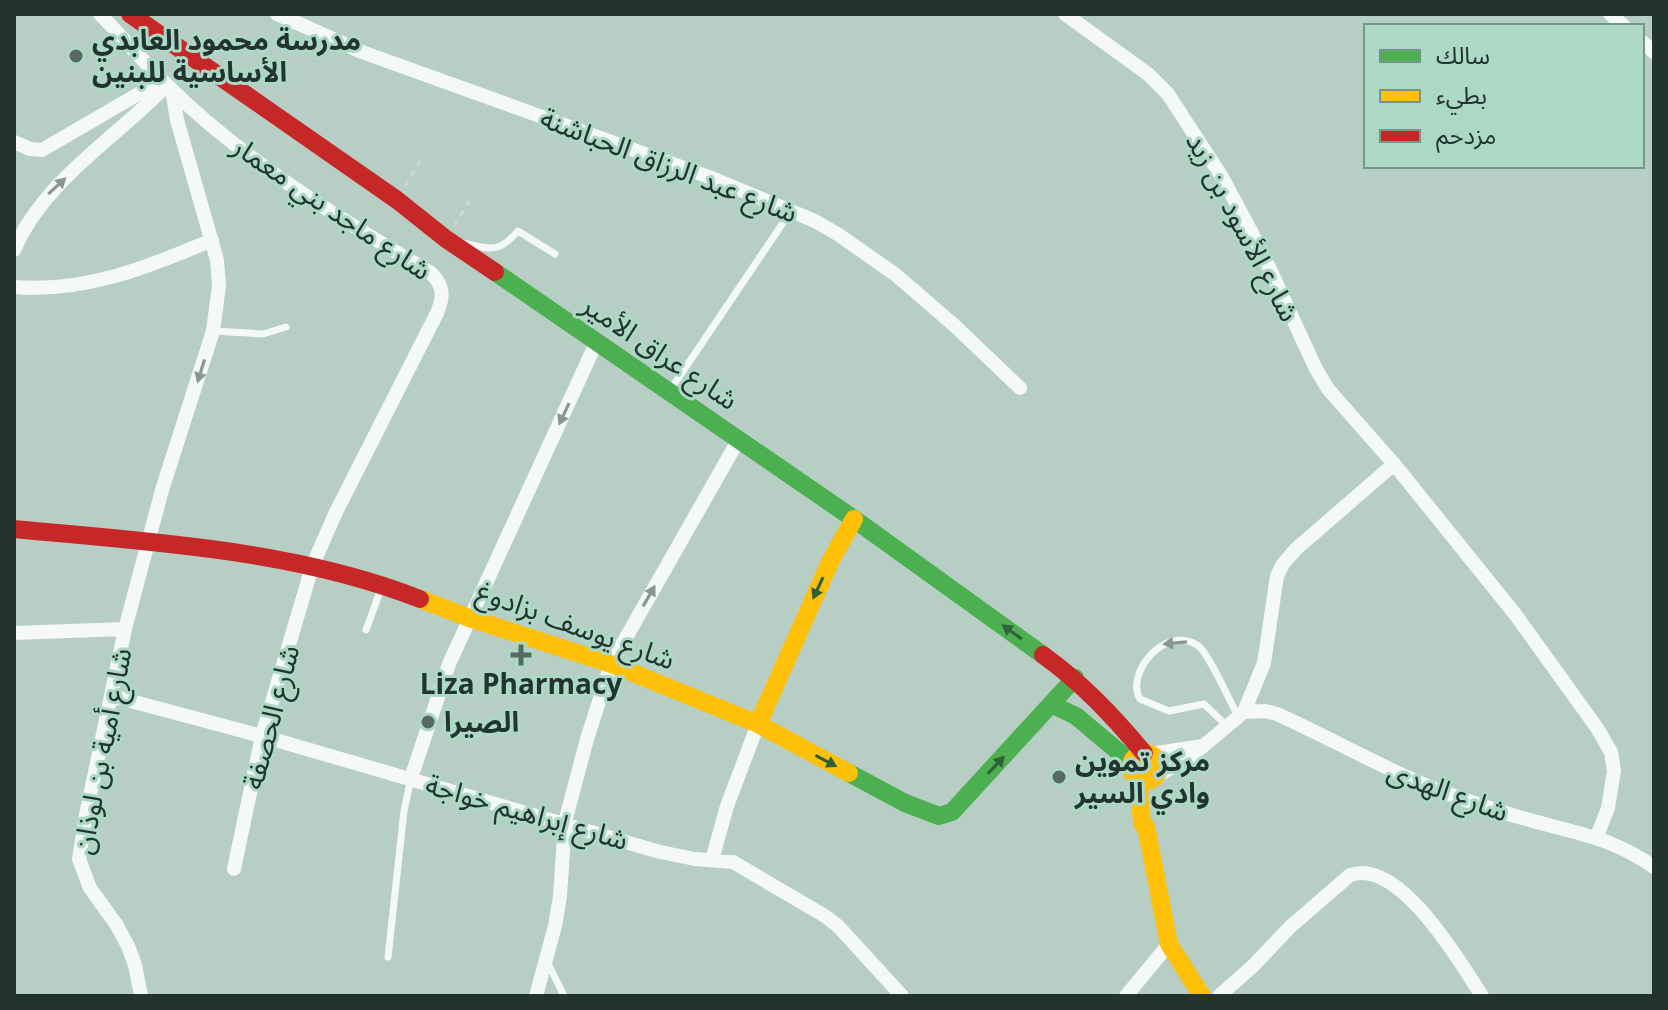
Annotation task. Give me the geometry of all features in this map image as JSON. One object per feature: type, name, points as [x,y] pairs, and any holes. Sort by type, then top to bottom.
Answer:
[{"type":"main road","name":"شارع عراق الأمير","points":[[130,14],[397,200],[446,239],[854,519],[1075,678],[1106,708],[1146,767]]},
{"type":"main road","points":[[758,724],[831,560],[854,519]]},
{"type":"main road","name":"شارع يوسف بزادوغ","points":[[14,529],[148,542],[312,567],[382,584],[472,619],[611,664],[758,724],[905,803],[930,813],[945,815],[952,812],[1053,705]]},
{"type":"main road","points":[[1075,678],[1053,705],[1076,716],[1146,767],[1142,823],[1146,827],[1169,944],[1202,996]]},
{"type":"street","name":"شارع ماجد بني معمار","points":[[100,14],[166,84],[275,174],[337,217],[431,273],[442,288],[443,296],[437,313],[335,514],[312,567]]},
{"type":"street","name":"شارع عبد الرزاق الحباشنة","points":[[277,14],[362,52],[792,210],[839,235],[896,275],[1020,388]]},
{"type":"street","name":"شارع الأسود بن زيد","points":[[1065,14],[1148,74],[1176,106],[1211,158],[1255,239],[1316,369],[1341,405],[1394,464],[1515,614],[1597,728],[1611,752],[1614,771],[1613,789],[1597,836]]},
{"type":"street","points":[[14,142],[42,150],[140,93],[166,84]]},
{"type":"street","points":[[14,250],[27,222],[45,197],[137,116],[166,84]]},
{"type":"street","name":"شارع أمية بن لوذان","points":[[141,996],[128,946],[90,888],[79,859],[125,629],[148,542],[213,331],[219,286],[212,240],[166,84]]},
{"type":"street","points":[[14,287],[56,287],[111,278],[212,240]]},
{"type":"street","points":[[411,778],[443,680],[596,343]]},
{"type":"street","points":[[536,996],[560,896],[565,822],[611,664],[739,439]]},
{"type":"street","points":[[1146,767],[1180,764],[1236,718],[1264,663],[1277,576],[1283,564],[1296,549],[1394,464]]},
{"type":"street","name":"شارع الحصفة","points":[[234,869],[262,736],[312,567]]},
{"type":"street","points":[[14,633],[125,629]]},
{"type":"street","name":"شارع إبراهيم خواجة","points":[[112,696],[411,778],[660,852],[733,862],[838,926],[902,996]]},
{"type":"street","name":"شارع الهدى","points":[[1236,718],[1265,711],[1277,714],[1379,766],[1459,798],[1530,821],[1597,836],[1654,867]]},
{"type":"street","points":[[712,860],[727,806],[758,724]]},
{"type":"street","points":[[1146,767],[1202,746]]},
{"type":"street","points":[[1219,996],[1290,927],[1350,875],[1358,873],[1377,875],[1387,880],[1410,899],[1431,923],[1482,996]]},
{"type":"street","points":[[1126,996],[1169,944]]},
{"type":"lane","points":[[669,391],[792,210]]},
{"type":"lane","points":[[446,239],[491,249],[502,247],[518,231],[555,254]]},
{"type":"lane","points":[[213,331],[263,334],[286,327]]},
{"type":"lane","points":[[366,630],[382,584]]},
{"type":"lane","points":[[1172,640],[1188,641],[1200,647],[1236,718],[1204,704],[1169,711],[1140,699],[1136,687],[1138,677],[1158,646],[1172,640]]},
{"type":"lane","points":[[388,957],[404,811],[411,778]]},
{"type":"lane","points":[[546,959],[564,996]]},
{"type":"path","points":[[397,200],[423,156]]},
{"type":"path","points":[[446,239],[470,200]]},
{"type":"traffic: fast","points":[[495,272],[854,519],[1043,655]]},
{"type":"traffic: fast","points":[[849,773],[905,803],[939,816],[952,812],[1075,678]]},
{"type":"traffic: fast","points":[[1053,705],[1076,716],[1132,763]]},
{"type":"traffic: slow","points":[[758,724],[831,560],[854,519]]},
{"type":"traffic: slow","points":[[420,599],[611,664],[758,724],[849,773]]},
{"type":"traffic: slow","points":[[1145,753],[1155,757],[1159,767],[1155,777],[1145,781],[1135,777],[1131,767],[1135,757],[1145,753]]},
{"type":"traffic: slow","points":[[1138,779],[1142,823],[1146,827],[1169,944],[1202,996]]},
{"type":"traffic: jam","points":[[130,14],[495,272]]},
{"type":"traffic: jam","points":[[14,529],[271,558],[372,582],[420,599]]},
{"type":"traffic: jam","points":[[1043,655],[1096,701],[1144,753]]},
{"type":"place","name":"مدرسة محمود العابدي الأساسية للبنين","points":[[76,56]]},
{"type":"place","name":"Liza Pharmacy","points":[[521,655]]},
{"type":"place","name":"الصيرا","points":[[428,722]]},
{"type":"place","name":"مركز تموين وادي السير","points":[[1059,777]]}]
